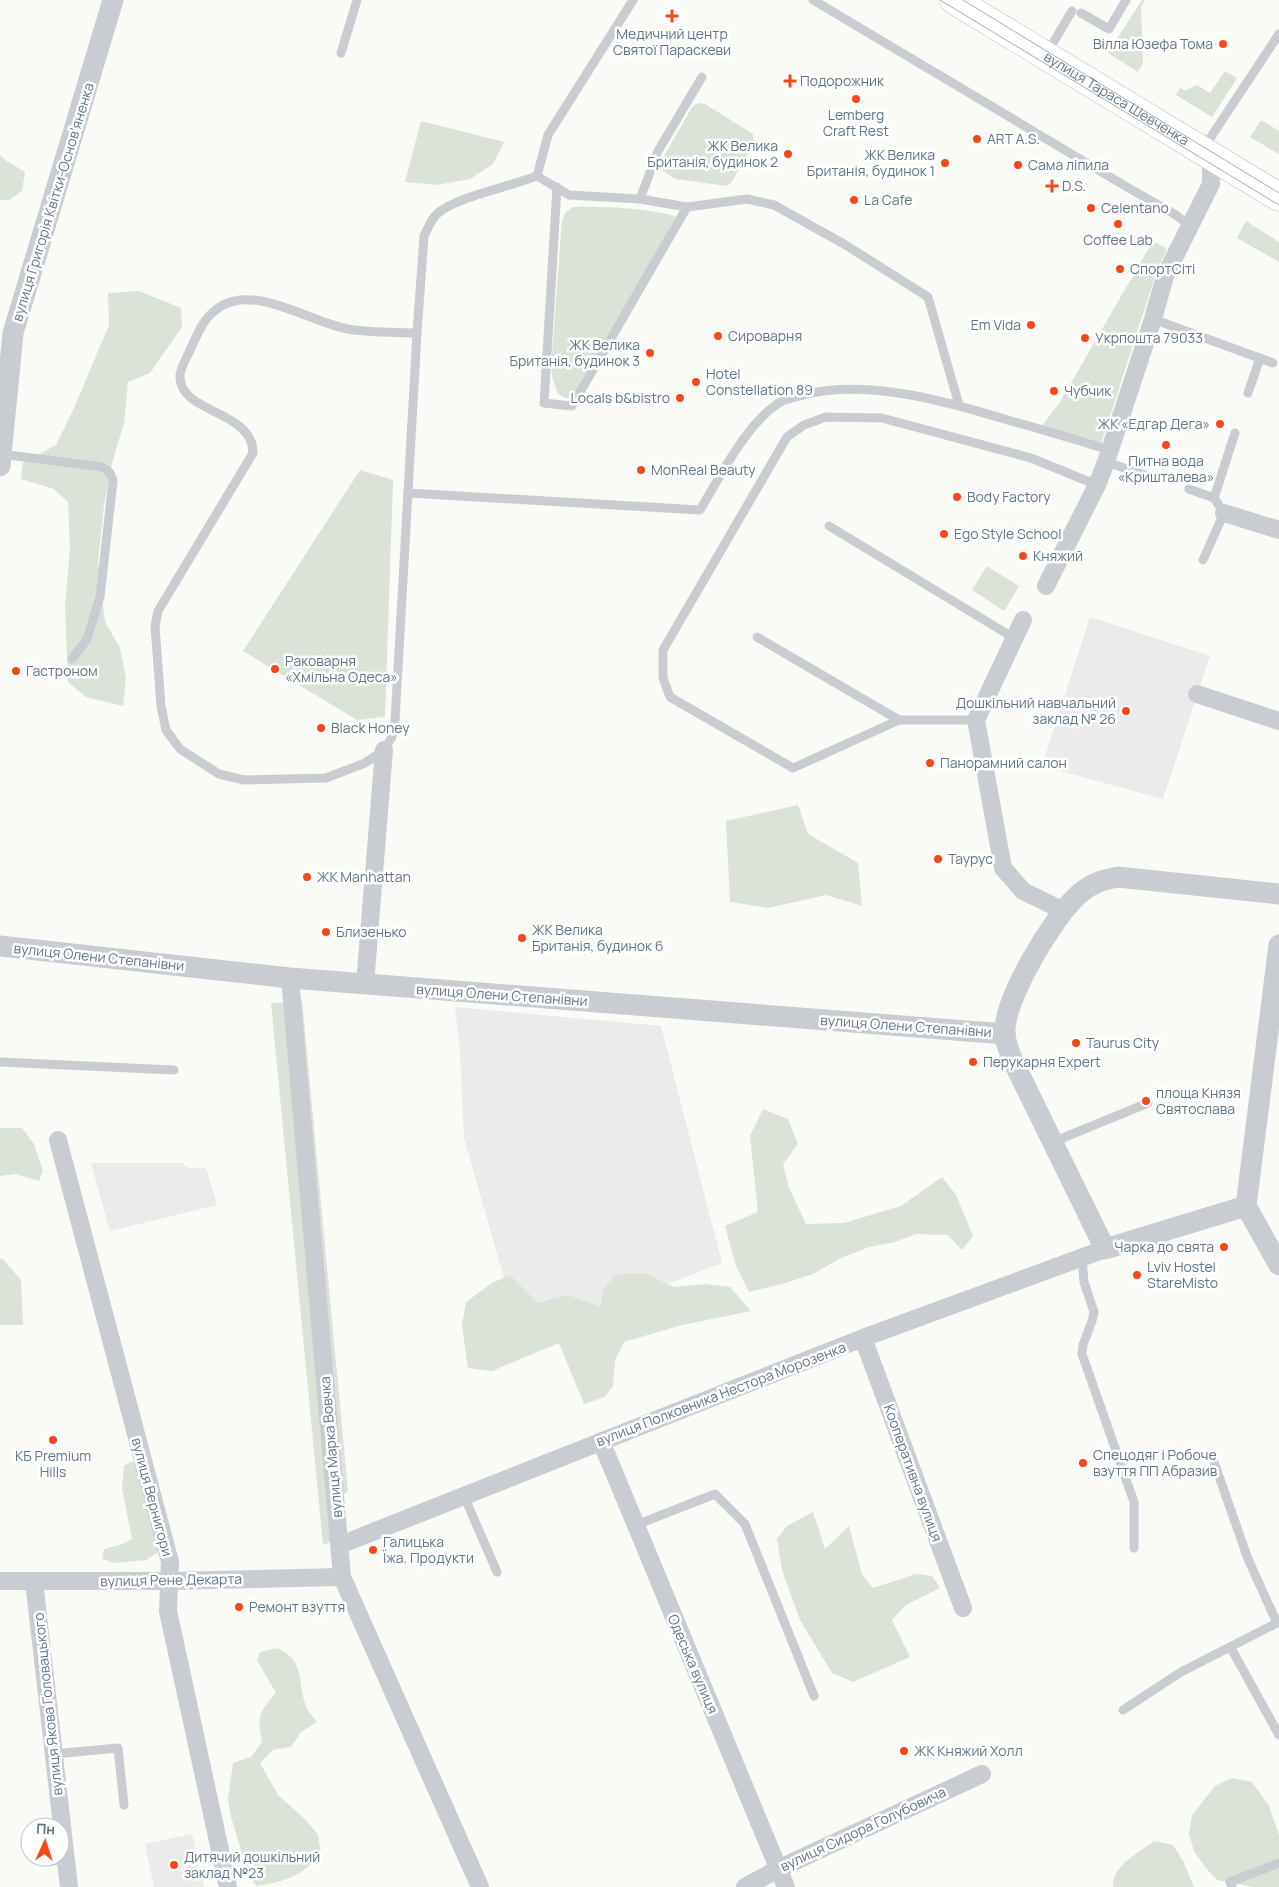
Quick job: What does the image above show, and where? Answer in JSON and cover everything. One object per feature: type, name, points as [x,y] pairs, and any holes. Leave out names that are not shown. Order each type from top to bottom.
[{"type":"main road","name":"вулиця Тараса Шевченка","points":[[954,0],[1279,197]]},
{"type":"street","name":"вулиця Григорія Квітки-Основʼяненка","points":[[0,458],[5,349],[13,333],[113,0]]},
{"type":"street","points":[[1207,153],[1211,184]]},
{"type":"street","points":[[1046,586],[1097,485],[1153,319],[1165,276],[1211,184],[1220,178],[1232,176],[1238,172]]},
{"type":"street","points":[[1224,513],[1279,530]]},
{"type":"street","points":[[1023,620],[976,720],[1003,868],[1023,891],[1064,911]]},
{"type":"street","points":[[1197,694],[1279,721]]},
{"type":"street","points":[[365,984],[384,750]]},
{"type":"street","points":[[1246,1206],[1105,1249],[1012,1059],[1004,1034],[1008,1012],[1018,986],[1064,911],[1078,895],[1098,880],[1118,877],[1279,894]]},
{"type":"street","points":[[1279,945],[1246,1206],[1279,1265]]},
{"type":"street","name":"вулиця Олени Степанівни","points":[[0,946],[290,978],[1004,1034]]},
{"type":"street","name":"вулиця Марка Вовчка","points":[[290,978],[342,1577],[480,1887]]},
{"type":"street","name":"вулиця Вернигори","points":[[58,1140],[170,1562],[168,1611],[228,1887]]},
{"type":"street","name":"вулиця Полковника Нестора Морозенка","points":[[340,1545],[864,1338],[1105,1249]]},
{"type":"street","name":"Кооперативна вулиця","points":[[864,1338],[963,1608]]},
{"type":"street","name":"Одеська вулиця","points":[[601,1441],[786,1887]]},
{"type":"street","name":"вулиця Рене Декарта","points":[[0,1581],[169,1582],[342,1577]]},
{"type":"street","name":"вулиця Якова Головацького","points":[[34,1581],[54,1754],[58,1860],[69,1887]]},
{"type":"street","name":"вулиця Сидора Голубовича","points":[[745,1887],[778,1869],[982,1774]]},
{"type":"lane","points":[[341,53],[357,0]]},
{"type":"lane","points":[[537,176],[548,135],[633,0]]},
{"type":"lane","points":[[813,0],[1176,215],[1190,226]]},
{"type":"lane","points":[[1046,55],[1076,12],[1109,29],[1126,0]]},
{"type":"lane","points":[[1207,153],[1279,34]]},
{"type":"lane","points":[[640,199],[658,151],[702,77]]},
{"type":"lane","points":[[417,333],[347,329],[272,304],[254,300],[239,300],[223,305],[206,318],[186,358],[180,375],[183,390],[195,401],[239,424],[253,442],[253,453],[168,591],[158,611],[155,626],[161,706],[166,730],[180,749],[219,774],[244,780],[326,778],[365,763],[384,750],[392,736],[395,721],[424,236],[430,223],[438,213],[458,202],[537,176],[569,194],[640,199],[687,207],[747,200],[774,204],[844,244],[928,297],[958,405]]},
{"type":"lane","points":[[557,187],[544,403],[572,406],[687,207]]},
{"type":"lane","points":[[1153,319],[1273,363]]},
{"type":"lane","points":[[1248,393],[1260,358]]},
{"type":"lane","points":[[408,493],[700,510],[743,440],[760,419],[784,400],[818,391],[853,389],[905,395],[958,405],[1108,456],[1145,475]]},
{"type":"lane","points":[[976,720],[900,720],[793,768],[670,697],[663,678],[663,650],[786,437],[804,424],[826,417],[882,418],[1031,458],[1097,485]]},
{"type":"lane","points":[[1214,498],[1234,433]]},
{"type":"lane","points":[[0,458],[101,467],[107,469],[112,474],[113,481],[100,597],[87,638],[72,659]]},
{"type":"lane","points":[[1189,489],[1214,498],[1224,513],[1202,560]]},
{"type":"lane","points":[[829,526],[1014,638]]},
{"type":"lane","points":[[757,637],[900,720]]},
{"type":"lane","points":[[0,1062],[174,1070]]},
{"type":"lane","points":[[1053,1142],[1148,1103]]},
{"type":"lane","points":[[1082,1258],[1084,1282],[1094,1312],[1083,1345],[1082,1354],[1134,1502],[1134,1548]]},
{"type":"lane","points":[[1123,1710],[1181,1672],[1231,1648],[1278,1622],[1248,1559],[1214,1462]]},
{"type":"lane","points":[[636,1525],[715,1494],[745,1524],[814,1696]]},
{"type":"lane","points":[[464,1496],[497,1572]]},
{"type":"lane","points":[[1231,1648],[1279,1735]]},
{"type":"lane","points":[[54,1754],[118,1748],[124,1805]]},
{"type":"lane","points":[[1232,1887],[1230,1882],[1279,1863]]},
{"type":"shaded area","points":[[1142,0],[1145,0],[1141,7],[1143,63],[1138,72],[1108,53]]},
{"type":"shaded area","points":[[1225,71],[1237,78],[1212,117],[1176,95],[1180,88],[1186,90],[1197,85],[1210,93]]},
{"type":"shaded area","points":[[705,104],[753,134],[754,144],[731,183],[727,186],[675,179],[663,171],[664,156],[691,109],[694,105]]},
{"type":"shaded area","points":[[1261,120],[1279,131],[1279,154],[1250,137]]},
{"type":"shaded area","points":[[421,121],[504,142],[493,164],[470,179],[437,185],[405,182]]},
{"type":"shaded area","points":[[0,155],[25,172],[22,191],[9,200],[0,200]]},
{"type":"shaded area","points":[[573,207],[611,207],[654,212],[676,217],[576,399],[565,398],[558,394],[552,377],[551,367],[562,220],[566,212]]},
{"type":"shaded area","points":[[1246,221],[1279,242],[1279,262],[1237,238]]},
{"type":"shaded area","points":[[1153,241],[1167,249],[1157,270],[1100,447],[1042,426],[1060,402]]},
{"type":"shaded area","points":[[139,291],[181,308],[182,327],[150,373],[128,382],[124,423],[112,463],[104,505],[98,562],[105,622],[120,648],[126,678],[123,706],[86,697],[68,682],[65,607],[70,548],[68,502],[54,489],[21,479],[23,463],[56,445],[74,408],[109,325],[108,293]]},
{"type":"shaded area","points":[[360,470],[393,480],[385,717],[357,720],[243,651]]},
{"type":"shaded area","points":[[987,566],[1019,586],[1004,611],[972,590]]},
{"type":"shaded area","name":"Дошкільний навчальний заклад № 26","points":[[1090,617],[1210,656],[1163,799],[1042,766]]},
{"type":"shaded area","points":[[798,805],[808,834],[858,863],[862,906],[826,895],[768,908],[730,902],[726,821]]},
{"type":"shaded area","points":[[302,1000],[348,1491],[338,1499],[295,1001]]},
{"type":"shaded area","points":[[287,1002],[335,1540],[323,1545],[271,1003]]},
{"type":"shaded area","points":[[455,1007],[661,1026],[722,1263],[522,1341],[464,1138],[460,1051]]},
{"type":"shaded area","points":[[763,1109],[788,1119],[798,1144],[783,1164],[789,1188],[806,1224],[844,1223],[901,1206],[942,1177],[956,1195],[973,1236],[962,1250],[948,1235],[916,1234],[895,1242],[869,1247],[841,1258],[813,1274],[749,1292],[736,1266],[725,1226],[758,1212],[750,1136]]},
{"type":"shaded area","points":[[0,1128],[22,1128],[34,1144],[43,1171],[39,1181],[16,1174],[0,1176]]},
{"type":"shaded area","points":[[91,1163],[182,1163],[188,1168],[206,1168],[217,1205],[110,1231]]},
{"type":"shaded area","points":[[0,1259],[3,1259],[21,1280],[23,1325],[0,1325]]},
{"type":"shaded area","points":[[644,1273],[674,1287],[705,1284],[730,1287],[751,1311],[678,1326],[624,1342],[615,1360],[613,1386],[605,1397],[584,1404],[559,1343],[492,1371],[468,1368],[462,1325],[466,1302],[492,1283],[510,1275],[538,1303],[568,1295],[601,1307],[603,1290],[615,1275]]},
{"type":"shaded area","points":[[132,1461],[138,1468],[162,1550],[146,1560],[115,1563],[102,1559],[104,1549],[123,1544],[132,1539],[122,1488],[124,1466]]},
{"type":"shaded area","points":[[813,1512],[825,1549],[849,1526],[862,1574],[873,1588],[916,1574],[932,1576],[940,1588],[906,1605],[892,1620],[910,1657],[853,1682],[832,1673],[800,1620],[782,1570],[777,1539],[787,1526]]},
{"type":"shaded area","points":[[278,1648],[287,1654],[297,1666],[306,1706],[317,1722],[301,1732],[291,1747],[273,1750],[260,1763],[278,1795],[306,1820],[318,1835],[321,1854],[307,1868],[292,1877],[256,1886],[247,1870],[231,1817],[228,1799],[233,1763],[251,1757],[262,1742],[261,1715],[266,1705],[276,1693],[257,1660],[260,1652]]},
{"type":"shaded area","points":[[1232,1778],[1252,1782],[1269,1806],[1279,1835],[1279,1887],[1254,1887],[1217,1880],[1194,1851],[1189,1834],[1192,1815],[1215,1786]]},
{"type":"shaded area","name":"Дитячий дошкільний заклад №23","points":[[192,1834],[204,1887],[154,1887],[145,1844]]},
{"type":"shaded area","points":[[1154,1841],[1173,1845],[1183,1861],[1194,1887],[1113,1887],[1117,1872],[1122,1866]]},
{"type":"tram line","points":[[940,0],[1279,205]]},
{"type":"tram line","points":[[963,0],[1279,193]]},
{"type":"place","name":"Медичний центр Святої Параскеви","points":[[672,16]]},
{"type":"place","name":"Вілла Юзефа Тома","points":[[1223,44]]},
{"type":"place","name":"Подорожник","points":[[790,81]]},
{"type":"place","name":"Lemberg Craft Rest","points":[[856,99]]},
{"type":"place","name":"ART A.S.","points":[[977,139]]},
{"type":"place","name":"ЖК Велика Британія, будинок 2","points":[[788,154]]},
{"type":"place","name":"ЖК Велика Британія, будинок 1","points":[[945,163]]},
{"type":"place","name":"Сама ліпила","points":[[1018,165]]},
{"type":"place","name":"D.S.","points":[[1052,186]]},
{"type":"place","name":"La Cafe","points":[[854,200]]},
{"type":"place","name":"Celentano","points":[[1091,208]]},
{"type":"place","name":"Coffee Lab","points":[[1118,224]]},
{"type":"place","name":"СпортСіті","points":[[1120,269]]},
{"type":"place","name":"Em Vida","points":[[1031,325]]},
{"type":"place","name":"Сироварня","points":[[718,336]]},
{"type":"place","name":"Укрпошта 79033","points":[[1085,338]]},
{"type":"place","name":"ЖК Велика Британія, будинок 3","points":[[650,353]]},
{"type":"place","name":"Hotel Constellation 89","points":[[696,382]]},
{"type":"place","name":"Чубчик","points":[[1054,391]]},
{"type":"place","name":"Locals b&bistro","points":[[680,398]]},
{"type":"place","name":"ЖК «Едгар Дега»","points":[[1220,424]]},
{"type":"place","name":"Питна вода «Кришталева»","points":[[1166,445]]},
{"type":"place","name":"MonReal Beauty","points":[[641,470]]},
{"type":"place","name":"Body Factory","points":[[957,497]]},
{"type":"place","name":"Ego Style School","points":[[944,534]]},
{"type":"place","name":"Княжий","points":[[1023,556]]},
{"type":"place","name":"Раковарня «Хмільна Одеса»","points":[[275,669]]},
{"type":"place","name":"Гастроном","points":[[16,671]]},
{"type":"place","name":"Дошкільний навчальний заклад № 26","points":[[1126,711]]},
{"type":"place","name":"Black Honey","points":[[321,728]]},
{"type":"place","name":"Панорамний салон","points":[[930,763]]},
{"type":"place","name":"Таурус","points":[[938,859]]},
{"type":"place","name":"ЖК Manhattan","points":[[307,877]]},
{"type":"place","name":"Близенько","points":[[326,932]]},
{"type":"place","name":"ЖК Велика Британія, будинок 6","points":[[522,938]]},
{"type":"place","name":"Taurus City","points":[[1076,1043]]},
{"type":"place","name":"Перукарня Expert","points":[[973,1062]]},
{"type":"place","name":"площа Князя Святослава","points":[[1146,1101]]},
{"type":"place","name":"Чарка до свята","points":[[1224,1247]]},
{"type":"place","name":"Lviv Hostel StareMisto","points":[[1137,1275]]},
{"type":"place","name":"КБ Premium Hills","points":[[53,1440]]},
{"type":"place","name":"Спецодяг і Робоче взуття ПП Абразив","points":[[1083,1463]]},
{"type":"place","name":"Галицька Їжа. Продукти","points":[[373,1550]]},
{"type":"place","name":"Ремонт взуття","points":[[239,1607]]},
{"type":"place","name":"ЖК Княжий Холл","points":[[904,1751]]},
{"type":"place","name":"Дитячий дошкільний заклад №23","points":[[174,1865]]}]
